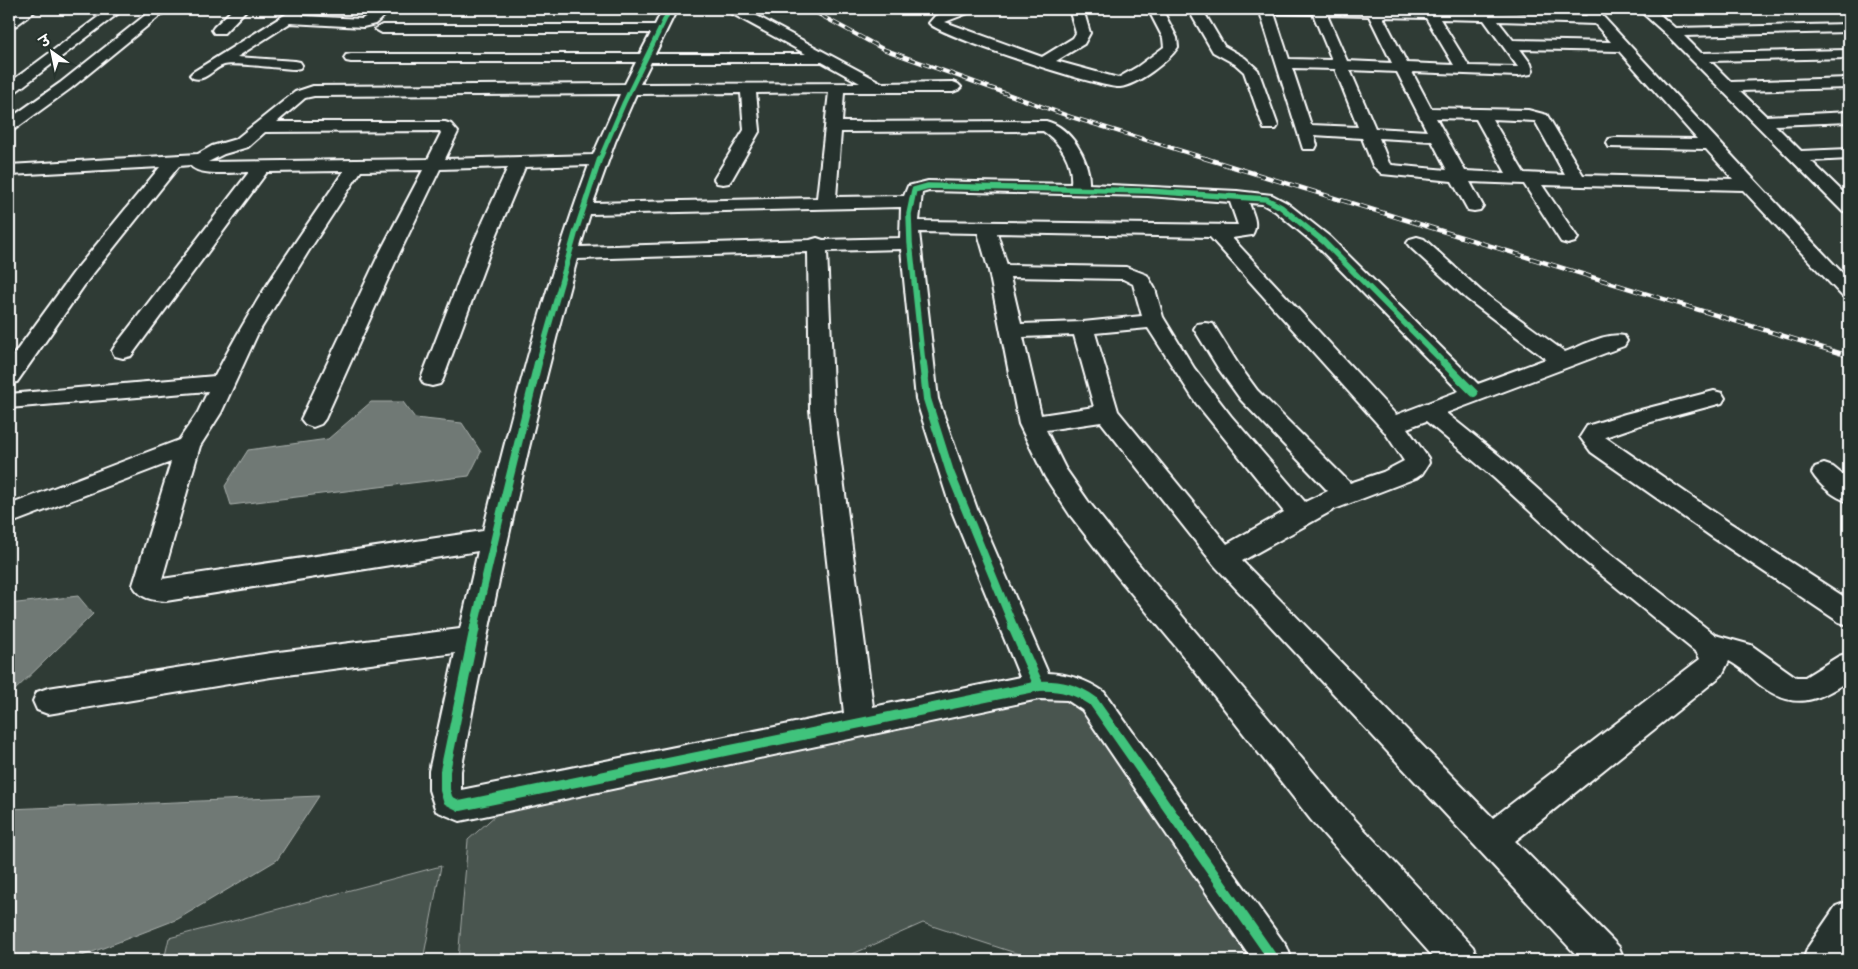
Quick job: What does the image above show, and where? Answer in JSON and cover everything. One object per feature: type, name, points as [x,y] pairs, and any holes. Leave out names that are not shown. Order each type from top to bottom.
[{"type":"street","points":[[9,24],[31,9]]},
{"type":"street","points":[[9,90],[117,9]]},
{"type":"street","points":[[9,126],[66,86],[161,9]]},
{"type":"street","points":[[219,30],[240,9]]},
{"type":"street","points":[[198,75],[303,9]]},
{"type":"street","points":[[734,9],[879,87]]},
{"type":"street","points":[[966,9],[940,19],[936,24],[1044,62],[1111,83],[1122,82],[1167,53],[1171,47],[1170,38],[1155,9]]},
{"type":"street","points":[[1044,62],[1079,41],[1082,34],[1076,9]]},
{"type":"street","points":[[1195,9],[1218,49],[1240,61],[1251,70],[1270,126]]},
{"type":"street","points":[[1266,9],[1307,137],[1369,133],[1438,136]]},
{"type":"street","points":[[1270,9],[1594,15],[1713,144],[1748,185],[1849,292]]},
{"type":"street","points":[[1646,9],[1679,9]]},
{"type":"street","points":[[1646,9],[1672,32],[1847,203]]},
{"type":"street","points":[[286,19],[362,23],[370,21],[384,10]]},
{"type":"street","points":[[1319,10],[1382,166],[1388,170],[1524,179],[1748,185]]},
{"type":"street","points":[[1373,11],[1474,206]]},
{"type":"street","points":[[1429,12],[1465,71]]},
{"type":"street","points":[[1284,63],[1524,72],[1526,69],[1485,13]]},
{"type":"street","points":[[433,90],[492,16]]},
{"type":"street","points":[[382,29],[482,29],[665,19],[631,89],[600,160],[582,209],[569,253],[530,395],[471,639],[445,771],[445,790],[448,800],[460,806],[1039,686],[1069,687],[1093,701],[1274,960]]},
{"type":"street","points":[[1672,32],[1849,28]]},
{"type":"street","points":[[269,29],[339,33]]},
{"type":"street","points":[[1508,44],[1622,47]]},
{"type":"street","points":[[1696,57],[1849,54]]},
{"type":"street","points":[[351,58],[824,58]]},
{"type":"street","points":[[222,60],[295,65]]},
{"type":"street","points":[[1727,87],[1849,83]]},
{"type":"street","points":[[826,203],[837,88]]},
{"type":"street","points":[[9,170],[197,159],[242,143],[300,95],[308,92],[953,88]]},
{"type":"street","points":[[723,179],[752,130],[748,90]]},
{"type":"street","points":[[1427,114],[1528,115],[1540,118],[1576,180]]},
{"type":"street","points":[[1482,115],[1524,179],[1568,238]]},
{"type":"street","points":[[1762,121],[1849,117]]},
{"type":"street","points":[[834,127],[1046,126],[1055,130],[1077,161],[1081,171],[1080,190]]},
{"type":"street","points":[[260,127],[445,127],[450,132],[436,164],[389,254],[314,419]]},
{"type":"street","points":[[1615,143],[1713,144]]},
{"type":"street","points":[[1798,156],[1849,154]]},
{"type":"street","points":[[197,159],[198,165],[203,167],[260,168],[600,160]]},
{"type":"street","points":[[9,377],[81,276],[174,161]]},
{"type":"street","points":[[432,379],[482,246],[519,161]]},
{"type":"street","points":[[356,166],[298,252],[251,327],[209,413],[188,446],[147,585],[152,589],[166,590],[495,539]]},
{"type":"street","points":[[124,350],[260,168]]},
{"type":"street","points":[[1039,686],[976,536],[927,399],[910,234],[914,190],[928,186],[1260,197],[1273,202],[1322,241],[1474,392]]},
{"type":"street","points":[[569,253],[817,244],[986,228],[1240,232],[1247,229],[1237,196]]},
{"type":"street","points":[[582,209],[912,201]]},
{"type":"street","points":[[986,228],[999,271],[1031,424],[1054,471],[1079,508],[1126,568],[1186,638],[1322,809],[1460,960]]},
{"type":"street","points":[[1217,233],[1392,425],[1416,458],[1417,463],[1413,468],[1404,473],[1346,494],[1300,514],[1224,559]]},
{"type":"street","points":[[1417,243],[1474,295],[1563,361]]},
{"type":"street","points":[[817,244],[822,410],[860,722]]},
{"type":"street","points":[[999,271],[1126,273],[1135,275],[1142,283],[1154,320],[1197,388],[1300,514]]},
{"type":"street","points":[[1011,331],[1083,328],[1154,320]]},
{"type":"street","points":[[1083,328],[1107,413],[1224,559],[1606,960]]},
{"type":"street","points":[[1205,329],[1229,368],[1249,395],[1346,494]]},
{"type":"street","points":[[1392,425],[1430,412],[1474,392],[1616,341]]},
{"type":"street","points":[[9,402],[223,383]]},
{"type":"street","points":[[1714,398],[1633,419],[1595,432],[1592,437],[1600,446],[1713,524],[1849,614]]},
{"type":"street","points":[[1430,412],[1509,478],[1592,553],[1707,646],[1715,660],[1712,666],[1492,839]]},
{"type":"street","points":[[1031,424],[1107,413]]},
{"type":"street","points":[[9,515],[188,446]]},
{"type":"street","points":[[1824,473],[1849,493]]},
{"type":"street","points":[[48,700],[271,665],[471,639]]},
{"type":"street","points":[[1707,646],[1726,649],[1745,656],[1781,683],[1790,688],[1801,690],[1812,687],[1849,665]]},
{"type":"street","points":[[1821,960],[1849,918]]},
{"type":"shaded area","points":[[371,402],[403,402],[415,418],[462,423],[481,452],[469,476],[231,505],[225,486],[248,450],[328,439]]},
{"type":"shaded area","points":[[78,596],[93,614],[9,696],[9,604]]},
{"type":"shaded area","points":[[1054,695],[1088,708],[1256,960],[1037,960],[923,923],[839,960],[458,960],[468,840],[498,813]]},
{"type":"shaded area","points":[[319,796],[277,860],[178,919],[72,960],[9,960],[9,809]]},
{"type":"shaded area","points":[[441,866],[423,960],[164,960],[169,938]]},
{"type":"railway","points":[[809,9],[883,49],[1071,117],[1208,159]]},
{"type":"railway","points":[[1204,158],[1849,356]]},
{"type":"cycle path","points":[[670,9],[615,122],[599,161],[582,209],[560,283],[513,460],[477,615],[445,771],[445,790],[448,800],[460,806],[1039,686],[1061,687],[1074,690],[1093,701],[1274,960]]},
{"type":"cycle path","points":[[1039,686],[964,509],[927,399],[910,243],[909,214],[914,190],[928,186],[1148,191],[1266,199],[1281,207],[1323,241],[1474,393]]}]
